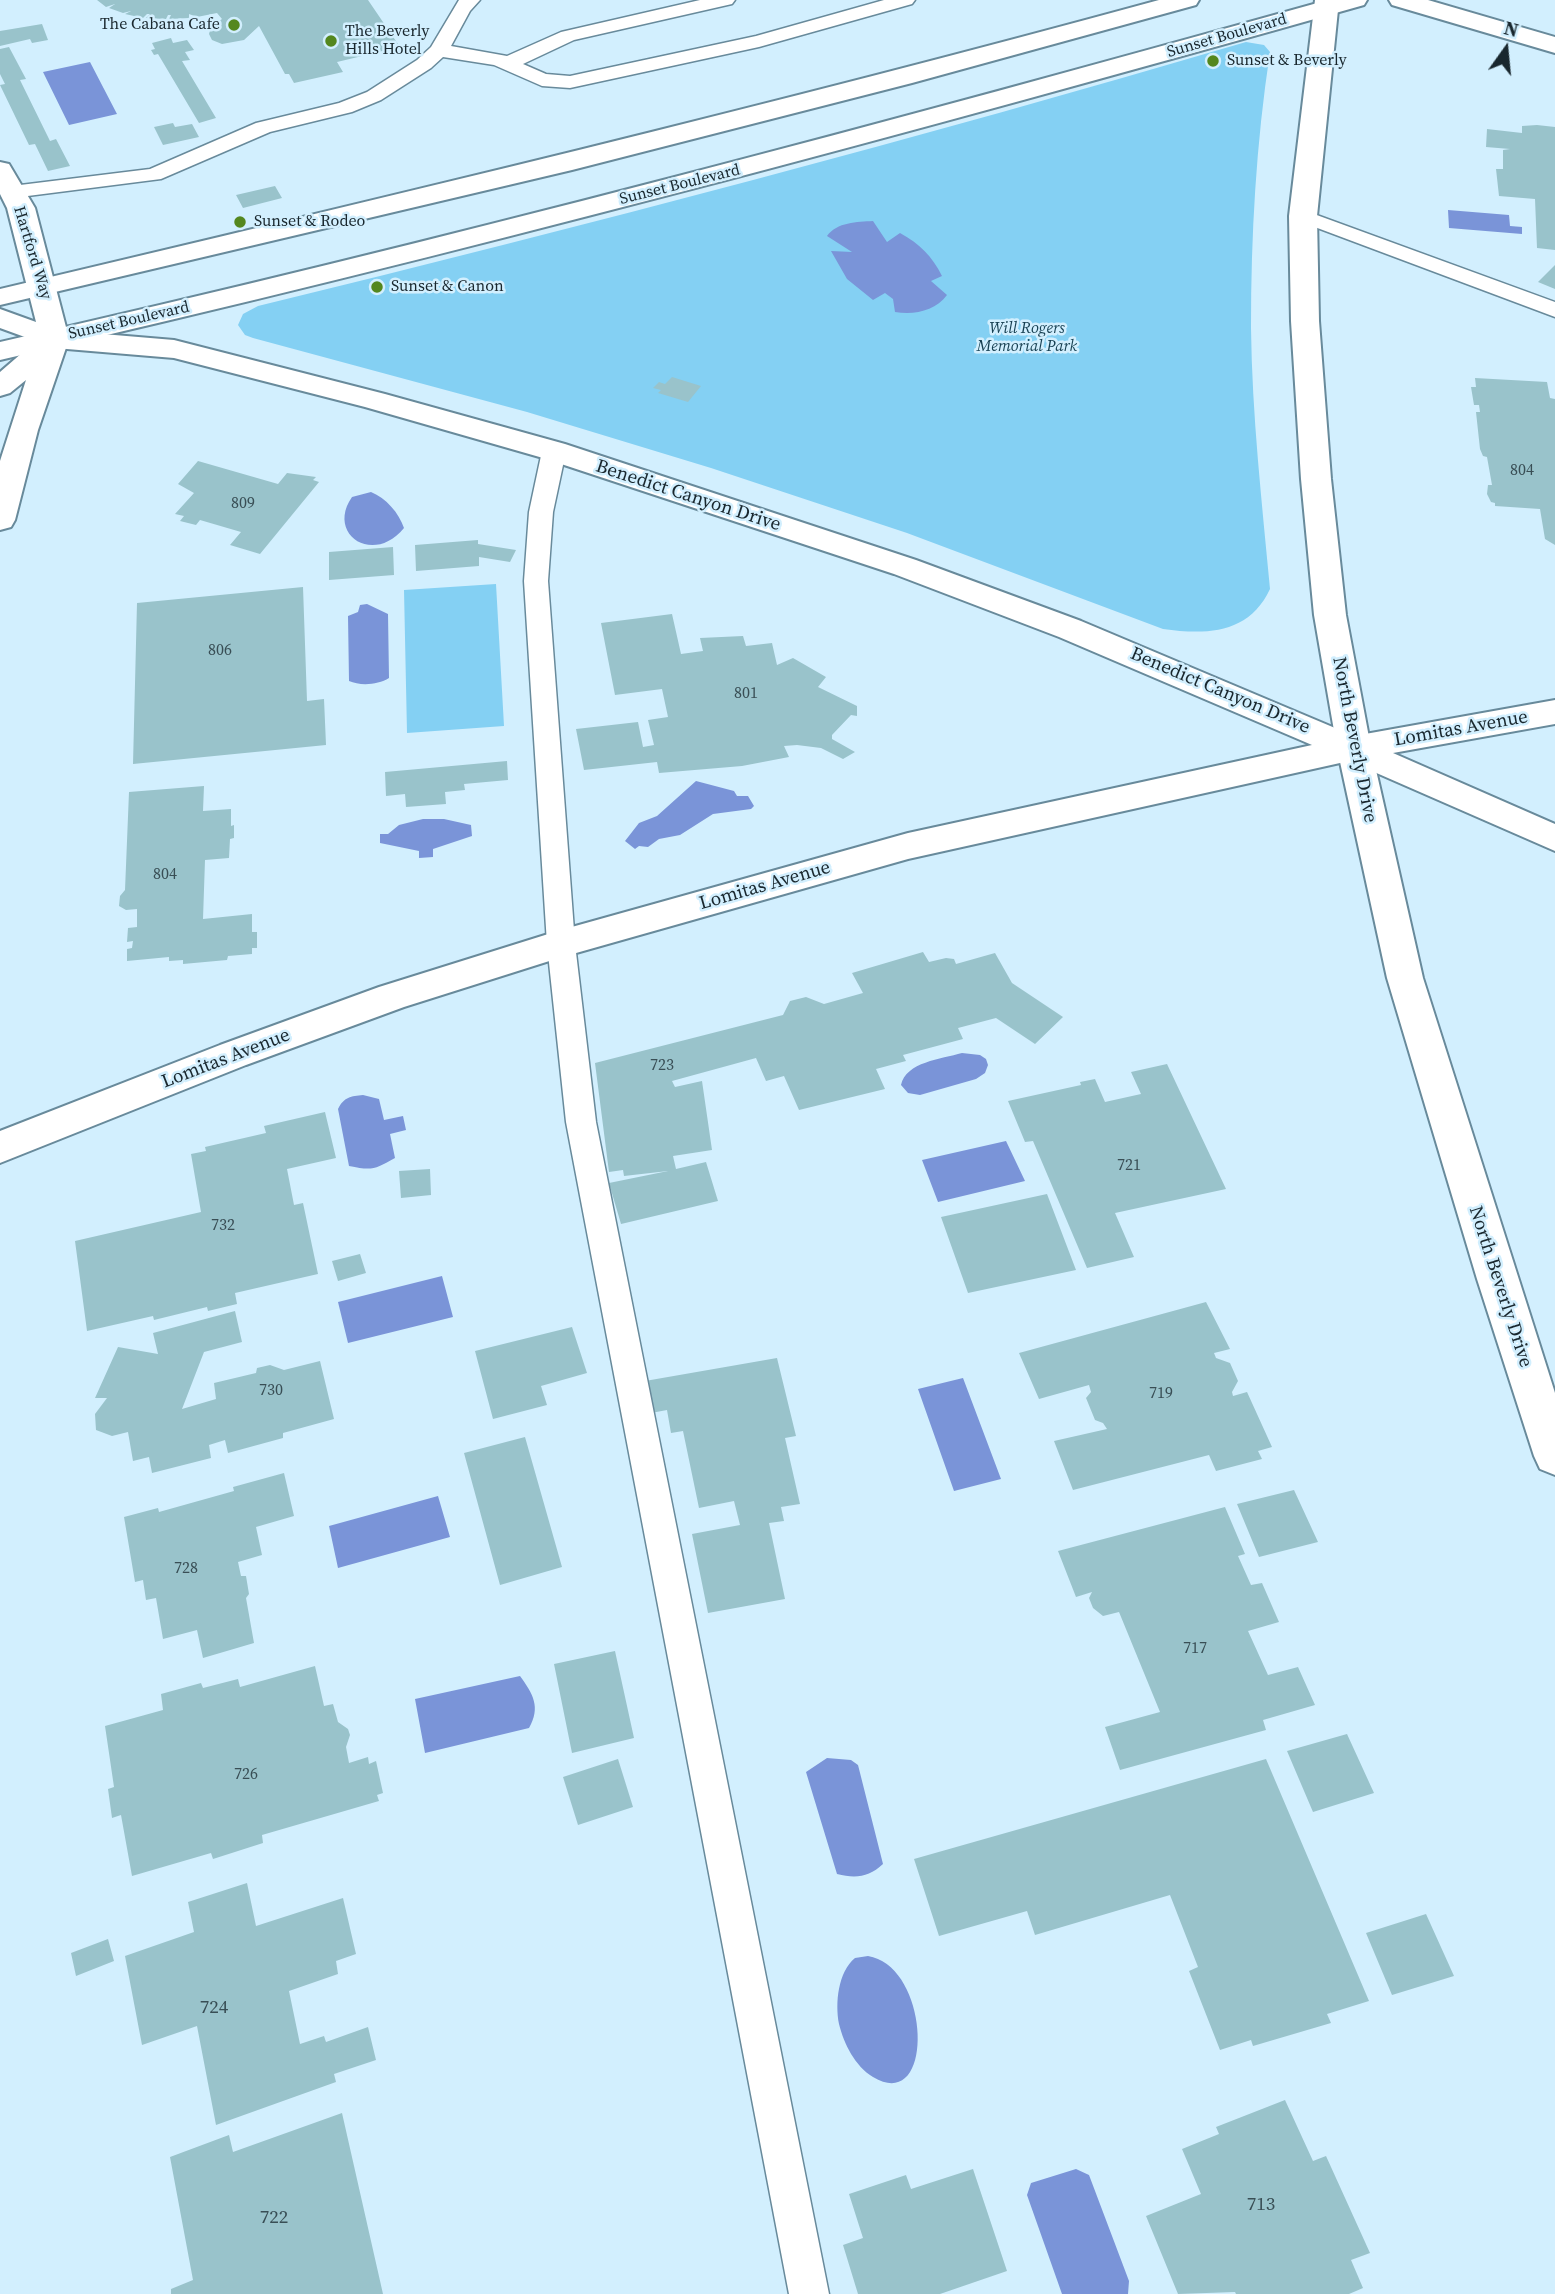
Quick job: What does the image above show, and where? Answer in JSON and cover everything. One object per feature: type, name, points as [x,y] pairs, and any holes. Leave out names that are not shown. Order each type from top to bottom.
[{"type":"street","points":[[1401,0],[1555,45]]},
{"type":"street","points":[[0,297],[603,154],[903,78],[1183,1]]},
{"type":"street","name":"North Beverly Drive","points":[[1335,3],[1325,33],[1303,216],[1305,321],[1316,479],[1330,615],[1354,748],[1405,978],[1497,1279],[1555,1456]]},
{"type":"street","name":"Sunset Boulevard","points":[[0,351],[215,302],[809,152],[1335,3]]},
{"type":"street","name":"Hartford Way","points":[[6,181],[20,208],[55,339]]},
{"type":"street","name":"Benedict Canyon Drive","points":[[0,318],[55,339],[174,349],[375,400],[554,451],[905,567],[1090,637],[1354,748],[1555,838]]},
{"type":"street","points":[[0,387],[55,339]]},
{"type":"street","points":[[0,520],[23,430],[55,339]]},
{"type":"street","name":"Lomitas Avenue","points":[[0,1147],[233,1055],[380,1002],[561,944],[908,846],[1354,748],[1555,712]]},
{"type":"lane","points":[[6,181],[153,175],[263,127],[345,108],[374,96],[424,64],[439,50],[462,8],[470,0]]},
{"type":"lane","points":[[507,64],[568,36],[725,0]]},
{"type":"lane","points":[[439,50],[481,56],[542,80],[570,82],[759,41],[905,0]]},
{"type":"lane","points":[[1303,216],[1555,310]]},
{"type":"lane","points":[[554,451],[541,512],[536,581],[561,944],[581,1122],[809,2294]]},
{"type":"green space","name":"Will Rogers Memorial Park","points":[[1246,42],[1264,45],[1270,52],[1255,190],[1251,328],[1255,426],[1270,589],[1251,615],[1225,628],[1195,632],[1163,629],[907,533],[711,468],[527,412],[253,338],[245,335],[238,325],[243,314],[258,306],[753,180]]},
{"type":"green space","points":[[496,584],[504,726],[407,733],[404,590]]},
{"type":"shaded area","points":[[90,62],[117,114],[69,125],[43,72]]},
{"type":"shaded area","points":[[1448,210],[1509,215],[1510,226],[1522,227],[1522,234],[1449,228]]},
{"type":"shaded area","points":[[873,221],[887,242],[900,233],[919,246],[934,262],[942,276],[931,281],[947,295],[937,305],[924,311],[895,312],[893,299],[885,293],[873,300],[847,279],[831,251],[852,252],[827,236],[842,225]]},
{"type":"shaded area","points":[[371,492],[391,507],[404,528],[392,539],[367,545],[357,541],[349,533],[345,523],[345,511],[352,497]]},
{"type":"shaded area","points":[[367,604],[388,614],[389,678],[374,683],[353,683],[349,681],[348,616],[358,612],[360,605]]},
{"type":"shaded area","points":[[696,781],[734,791],[737,796],[748,796],[754,806],[751,809],[713,814],[680,835],[659,839],[648,847],[639,846],[635,849],[625,841],[639,823],[657,816]]},
{"type":"shaded area","points":[[423,819],[444,819],[471,825],[472,836],[433,849],[433,857],[419,858],[419,851],[380,843],[380,834],[388,834],[399,825]]},
{"type":"shaded area","points":[[962,1053],[980,1055],[986,1059],[988,1065],[985,1073],[976,1079],[920,1095],[908,1093],[901,1085],[904,1077],[917,1066]]},
{"type":"shaded area","points":[[363,1095],[379,1099],[384,1120],[403,1116],[406,1130],[390,1134],[395,1158],[369,1169],[349,1166],[338,1109],[348,1098]]},
{"type":"shaded area","points":[[1006,1141],[1025,1181],[938,1202],[922,1160]]},
{"type":"shaded area","points":[[442,1276],[453,1317],[348,1343],[338,1302]]},
{"type":"shaded area","points":[[963,1378],[1001,1479],[954,1491],[918,1389]]},
{"type":"shaded area","points":[[438,1496],[450,1537],[338,1568],[329,1526]]},
{"type":"shaded area","points":[[520,1676],[534,1701],[533,1720],[529,1728],[425,1753],[415,1699]]},
{"type":"shaded area","points":[[827,1758],[851,1760],[858,1765],[883,1864],[873,1872],[856,1876],[837,1874],[806,1772]]},
{"type":"shaded area","points":[[868,1956],[889,1966],[904,1984],[914,2009],[918,2035],[916,2058],[908,2076],[893,2083],[873,2077],[861,2067],[847,2047],[839,2024],[837,2007],[841,1979],[855,1958]]},
{"type":"shaded area","points":[[1076,2169],[1089,2175],[1129,2281],[1128,2294],[1062,2294],[1027,2195],[1031,2183]]},
{"type":"building","name":"The Beverly Hills Hotel","points":[[97,0],[368,0],[400,47],[337,62],[343,72],[294,83],[289,74],[285,74],[259,26],[244,40],[222,44],[212,40],[209,34],[211,27],[222,19],[217,13],[197,17],[189,14],[189,18],[169,19],[171,15],[166,19],[146,18],[150,14],[147,14],[143,18],[125,14],[131,11],[123,13],[109,8],[115,4],[106,7]]},
{"type":"building","points":[[42,24],[48,40],[32,43],[30,39],[0,46],[0,31]]},
{"type":"building","points":[[171,38],[173,43],[187,40],[194,50],[185,52],[190,60],[182,61],[216,118],[199,123],[158,54],[154,55],[151,50],[155,49],[152,43]]},
{"type":"building","points":[[9,47],[26,79],[20,80],[50,141],[56,139],[70,166],[48,171],[35,144],[29,145],[0,85],[5,84],[0,74],[0,49]]},
{"type":"building","points":[[173,123],[175,127],[192,124],[199,137],[163,145],[154,127]]},
{"type":"building","points":[[1522,126],[1555,127],[1555,250],[1537,248],[1535,199],[1499,196],[1496,169],[1503,169],[1503,150],[1510,149],[1486,147],[1487,129],[1522,133]]},
{"type":"building","points":[[275,186],[282,198],[243,208],[236,195]]},
{"type":"building","points":[[1555,265],[1555,289],[1538,282]]},
{"type":"building","points":[[672,377],[701,386],[688,402],[658,393],[661,390],[653,388],[659,382],[665,384]]},
{"type":"building","points":[[1475,378],[1547,382],[1550,398],[1555,399],[1555,545],[1545,539],[1540,509],[1495,506],[1487,494],[1488,485],[1492,485],[1487,457],[1483,456],[1480,449],[1476,412],[1480,412],[1479,405],[1474,405],[1471,387],[1476,387]]},
{"type":"building","points":[[198,461],[278,484],[287,473],[316,477],[313,480],[319,482],[260,554],[230,545],[241,532],[200,520],[196,525],[180,521],[184,516],[175,514],[194,493],[178,484]]},
{"type":"building","points":[[478,540],[478,544],[516,550],[510,562],[479,557],[479,566],[416,571],[415,545]]},
{"type":"building","points":[[393,547],[394,575],[329,580],[329,552]]},
{"type":"building","points":[[303,587],[307,701],[324,699],[326,745],[133,764],[137,603]]},
{"type":"building","points":[[672,614],[681,654],[703,651],[700,638],[743,636],[746,646],[772,643],[777,665],[793,658],[826,677],[818,687],[857,706],[857,716],[851,715],[832,735],[832,739],[855,752],[843,759],[821,748],[797,745],[784,746],[789,757],[742,766],[659,773],[657,762],[584,770],[576,729],[638,722],[643,747],[654,745],[648,720],[668,717],[662,689],[615,695],[601,623]]},
{"type":"building","points":[[507,761],[508,780],[464,784],[465,790],[445,792],[446,804],[406,807],[405,794],[386,796],[385,772]]},
{"type":"building","points":[[204,786],[203,811],[231,809],[234,838],[230,839],[229,858],[205,860],[203,919],[252,914],[252,932],[257,932],[257,948],[252,948],[252,954],[228,956],[227,960],[183,964],[183,960],[169,961],[169,957],[127,961],[127,949],[132,948],[133,941],[127,942],[128,928],[137,927],[137,909],[126,910],[119,906],[120,896],[125,890],[129,792]]},
{"type":"building","points":[[923,952],[929,962],[946,958],[954,959],[956,964],[995,953],[1012,983],[1063,1017],[1035,1044],[996,1018],[958,1028],[963,1039],[903,1055],[906,1061],[876,1069],[885,1089],[799,1110],[784,1076],[766,1081],[756,1058],[672,1081],[675,1087],[702,1081],[712,1150],[673,1156],[676,1169],[706,1162],[718,1201],[621,1224],[609,1183],[668,1171],[624,1176],[623,1170],[609,1172],[595,1063],[783,1015],[790,1001],[806,997],[824,1004],[863,993],[852,973]]},
{"type":"building","points":[[1167,1064],[1226,1189],[1115,1213],[1134,1257],[1087,1268],[1033,1141],[1025,1142],[1008,1101],[1081,1085],[1080,1082],[1095,1079],[1105,1102],[1141,1094],[1131,1072]]},
{"type":"building","points":[[325,1112],[336,1158],[287,1169],[294,1205],[303,1203],[318,1274],[235,1293],[237,1304],[208,1311],[207,1307],[154,1320],[153,1316],[87,1331],[75,1241],[201,1212],[191,1154],[206,1151],[205,1147],[266,1133],[264,1126]]},
{"type":"building","points":[[430,1169],[431,1195],[401,1198],[399,1171]]},
{"type":"building","points":[[1047,1194],[1076,1270],[968,1293],[941,1217]]},
{"type":"building","points":[[360,1254],[366,1273],[338,1281],[332,1261]]},
{"type":"building","points":[[1206,1302],[1230,1349],[1214,1353],[1216,1358],[1230,1363],[1238,1381],[1232,1392],[1233,1396],[1247,1392],[1272,1447],[1258,1451],[1262,1459],[1216,1471],[1209,1455],[1073,1490],[1054,1441],[1107,1429],[1103,1423],[1095,1420],[1086,1398],[1091,1392],[1089,1385],[1039,1399],[1019,1353]]},
{"type":"building","points":[[235,1311],[242,1342],[204,1352],[182,1409],[216,1399],[214,1383],[256,1373],[257,1368],[270,1365],[284,1370],[320,1361],[334,1419],[283,1433],[283,1438],[228,1453],[225,1440],[209,1445],[211,1458],[152,1473],[149,1457],[133,1461],[128,1432],[112,1436],[96,1430],[95,1414],[107,1398],[95,1398],[118,1347],[158,1354],[153,1333]]},
{"type":"building","points":[[572,1327],[587,1373],[541,1386],[547,1405],[493,1419],[475,1351]]},
{"type":"building","points":[[777,1358],[796,1436],[785,1438],[800,1504],[781,1507],[784,1521],[769,1523],[785,1599],[708,1613],[692,1534],[740,1525],[734,1501],[699,1508],[683,1431],[671,1433],[667,1410],[651,1413],[645,1381]]},
{"type":"building","points":[[525,1437],[562,1567],[500,1585],[464,1453]]},
{"type":"building","points":[[284,1473],[294,1516],[256,1527],[262,1555],[238,1562],[241,1576],[246,1576],[249,1594],[246,1598],[254,1643],[203,1658],[197,1630],[163,1639],[156,1598],[146,1600],[143,1580],[135,1582],[124,1517],[158,1508],[159,1512],[234,1491],[233,1487]]},
{"type":"building","points":[[1294,1490],[1318,1542],[1259,1557],[1237,1504]]},
{"type":"building","points":[[1225,1507],[1245,1554],[1238,1556],[1251,1585],[1262,1583],[1279,1622],[1248,1631],[1268,1675],[1298,1667],[1315,1705],[1263,1720],[1266,1730],[1120,1770],[1105,1727],[1160,1712],[1119,1612],[1103,1616],[1093,1608],[1089,1598],[1092,1592],[1076,1597],[1058,1551]]},
{"type":"building","points":[[615,1651],[634,1738],[572,1753],[554,1664]]},
{"type":"building","points":[[315,1666],[324,1706],[333,1704],[338,1722],[348,1729],[350,1735],[346,1747],[349,1763],[368,1757],[369,1764],[376,1761],[383,1793],[377,1795],[379,1801],[262,1835],[263,1843],[213,1859],[211,1853],[132,1876],[121,1815],[112,1818],[108,1789],[114,1787],[105,1726],[163,1710],[161,1694],[201,1683],[203,1688],[238,1679],[240,1687]]},
{"type":"building","points":[[1347,1734],[1374,1793],[1313,1812],[1287,1751]]},
{"type":"building","points":[[618,1759],[633,1807],[578,1825],[563,1777]]},
{"type":"building","points":[[1266,1759],[1369,2001],[1327,2014],[1331,2023],[1253,2046],[1251,2040],[1220,2050],[1189,1971],[1198,1967],[1170,1895],[1035,1935],[1027,1911],[939,1936],[914,1859]]},
{"type":"building","points":[[247,1883],[256,1926],[343,1898],[356,1954],[336,1961],[338,1974],[289,1991],[300,2044],[324,2036],[326,2042],[368,2027],[376,2060],[334,2074],[336,2082],[216,2125],[197,2026],[142,2045],[125,1956],[194,1932],[188,1902]]},
{"type":"building","points":[[1426,1914],[1454,1976],[1392,1995],[1366,1933]]},
{"type":"building","points":[[108,1939],[114,1961],[76,1976],[71,1953]]},
{"type":"building","points":[[1285,2100],[1313,2161],[1326,2156],[1370,2253],[1351,2260],[1363,2288],[1349,2294],[1178,2294],[1146,2216],[1201,2194],[1182,2149],[1219,2134],[1216,2127]]},
{"type":"building","points":[[342,2113],[383,2294],[171,2294],[171,2289],[193,2280],[170,2157],[229,2135],[233,2152]]},
{"type":"building","points":[[973,2169],[1007,2271],[940,2294],[858,2294],[843,2245],[863,2238],[849,2194],[906,2175],[911,2189]]},
{"type":"place","name":"The Cabana Cafe","points":[[234,25]]},
{"type":"place","name":"The Beverly Hills Hotel","points":[[331,41]]},
{"type":"place","name":"Sunset & Beverly","points":[[1213,61]]},
{"type":"place","name":"Sunset & Rodeo","points":[[240,222]]},
{"type":"place","name":"Sunset & Canon","points":[[377,287]]}]
